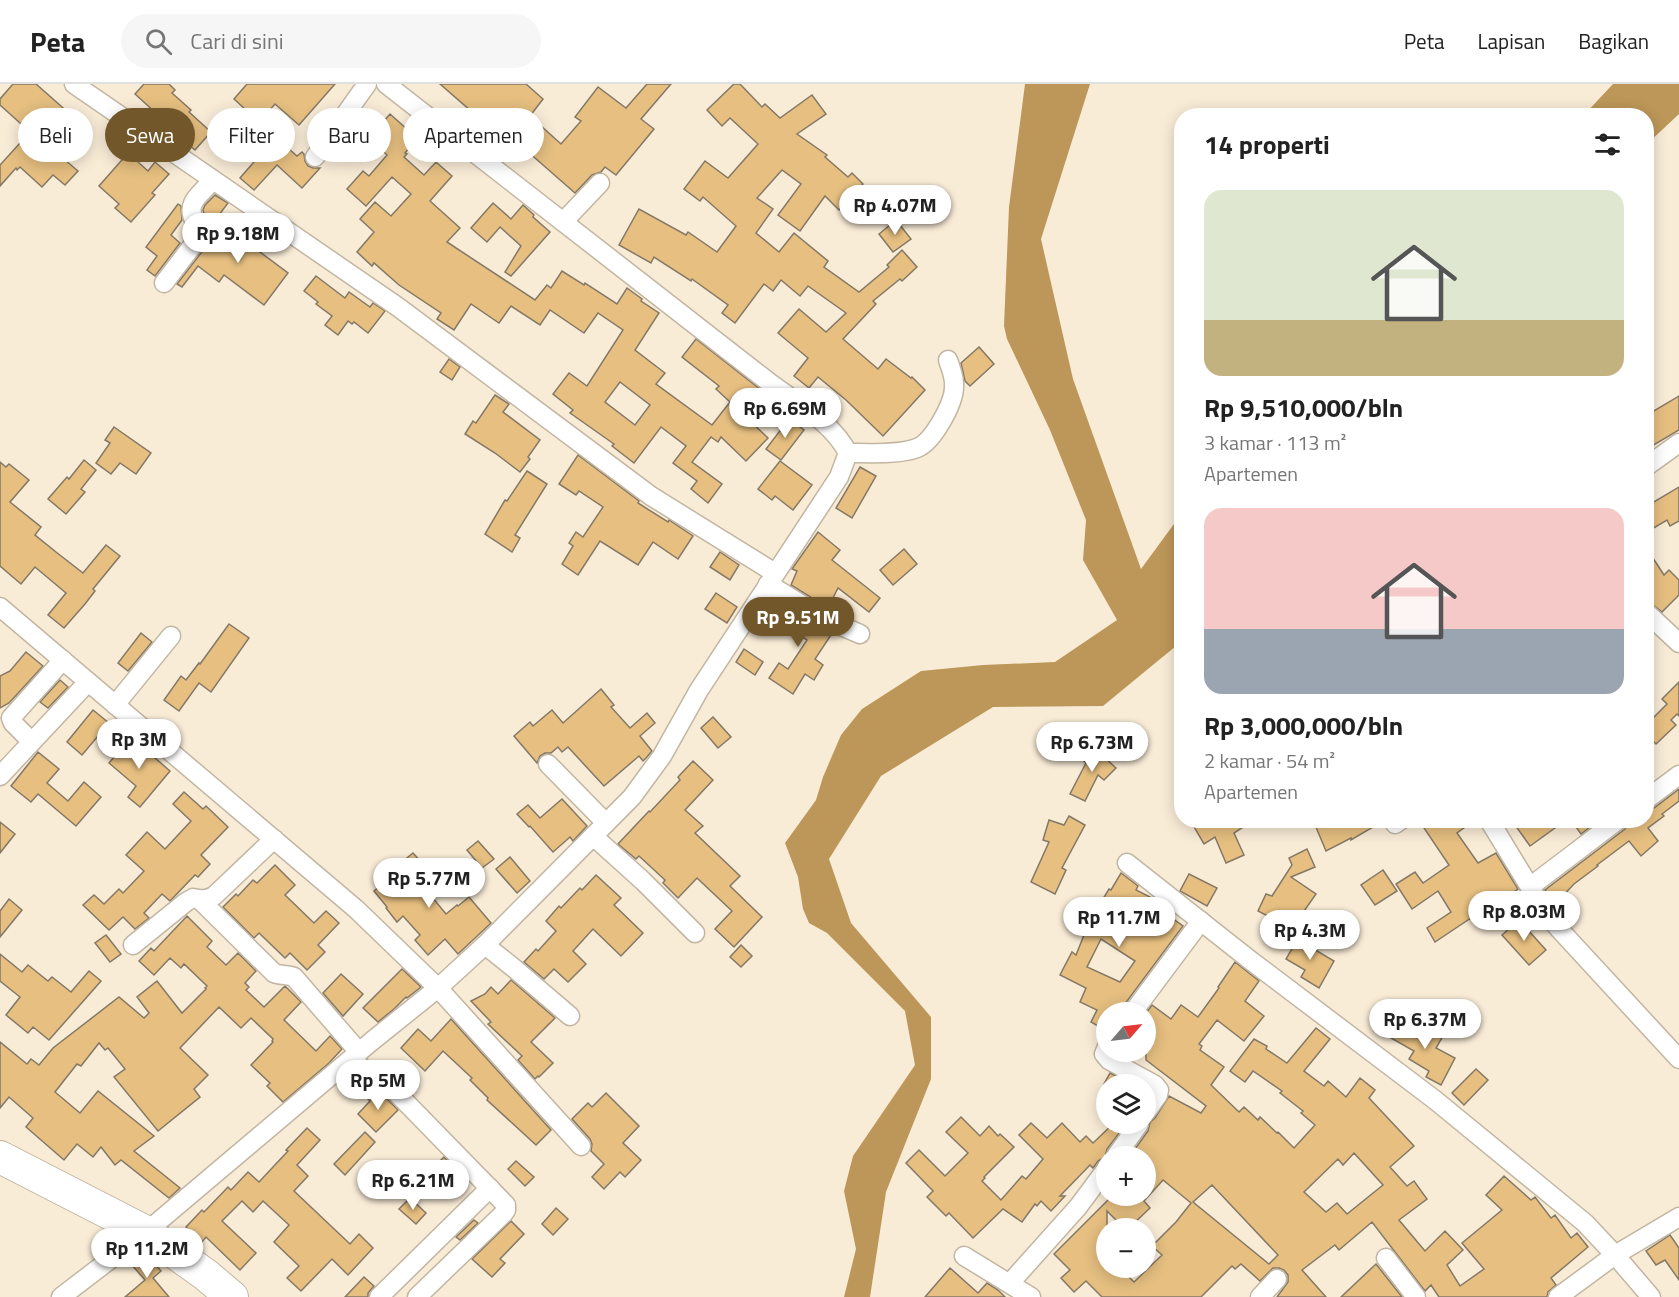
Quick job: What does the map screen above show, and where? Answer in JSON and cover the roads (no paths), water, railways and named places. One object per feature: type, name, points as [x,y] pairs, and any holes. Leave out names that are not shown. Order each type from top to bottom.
[{"type":"highway","points":[[0,1157],[146,1232],[206,1275],[232,1297]]},
{"type":"street","points":[[74,84],[398,307],[651,496],[772,579],[825,619],[860,634]]},
{"type":"street","points":[[350,108],[367,84]]},
{"type":"street","points":[[61,1297],[146,1232],[438,988],[485,945],[632,797],[662,756],[703,684],[839,477],[848,453],[841,440],[819,419],[386,84]]},
{"type":"street","points":[[164,283],[199,237],[199,230],[191,215],[191,204],[213,180]]},
{"type":"street","points":[[563,222],[600,183]]},
{"type":"street","points":[[848,453],[891,453],[917,448],[925,443],[932,436],[953,398],[953,376],[948,360]]},
{"type":"street","points":[[1654,461],[1679,443]]},
{"type":"street","points":[[0,607],[357,909],[438,988],[581,1146]]},
{"type":"street","points":[[1654,620],[1679,643]]},
{"type":"street","points":[[115,705],[171,636]]},
{"type":"street","points":[[32,742],[13,723],[11,717],[63,660]]},
{"type":"street","points":[[0,776],[88,682]]},
{"type":"street","points":[[548,764],[643,881],[695,933]]},
{"type":"street","points":[[1654,794],[1679,775]]},
{"type":"street","points":[[1494,828],[1545,912],[1679,1059]]},
{"type":"street","points":[[1531,886],[1607,828]]},
{"type":"street","points":[[201,900],[214,896],[274,839]]},
{"type":"street","points":[[1127,863],[1435,1100],[1585,1223],[1616,1255],[1651,1297]]},
{"type":"street","points":[[133,945],[186,902],[194,898],[201,900],[274,973],[294,977],[356,1055],[367,1073],[387,1083],[506,1205],[504,1213],[417,1297]]},
{"type":"street","points":[[1141,1002],[1202,921]]},
{"type":"street","points":[[485,945],[570,1016]]},
{"type":"street","points":[[1113,1062],[1135,1074]]},
{"type":"street","points":[[1010,1283],[1078,1207],[1096,1183]]},
{"type":"street","points":[[379,1297],[490,1188]]},
{"type":"street","points":[[1558,1297],[1616,1255],[1677,1222]]},
{"type":"street","points":[[964,1256],[1031,1297]]},
{"type":"street","points":[[1386,1258],[1416,1297]]},
{"type":"street","points":[[1260,1297],[1277,1279]]}]
